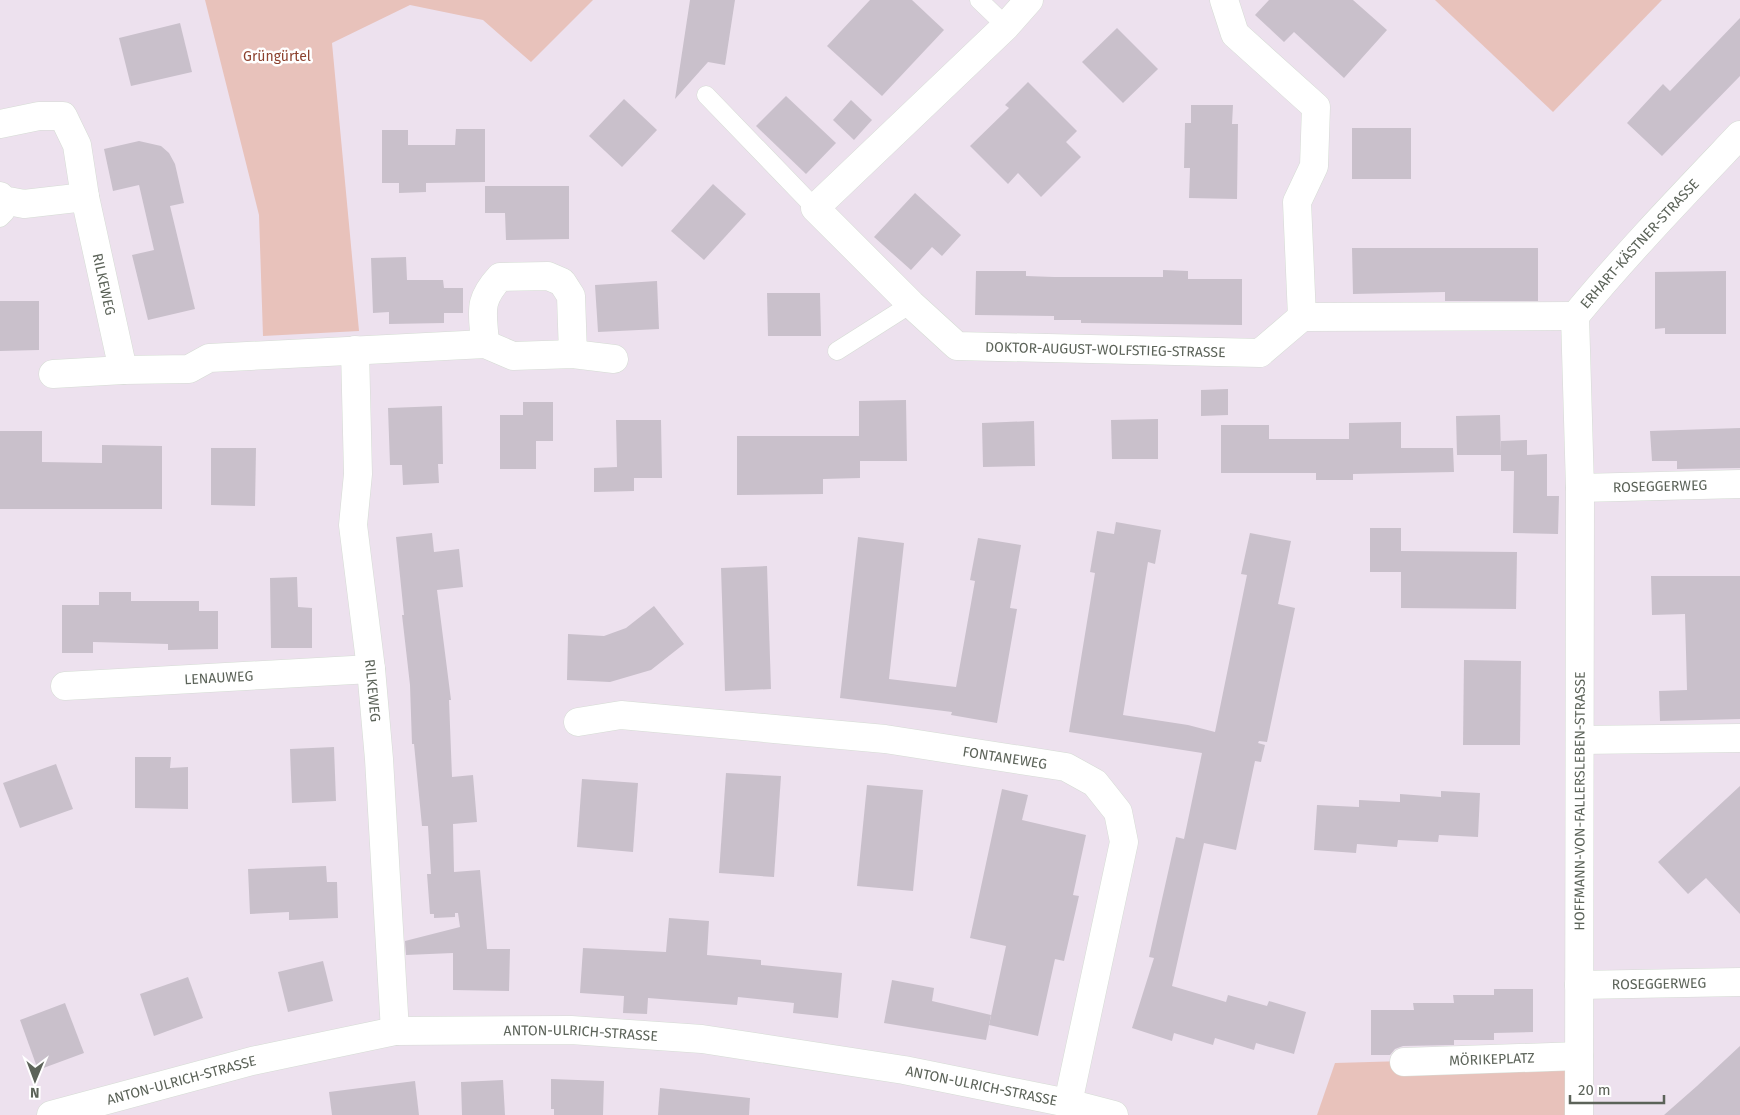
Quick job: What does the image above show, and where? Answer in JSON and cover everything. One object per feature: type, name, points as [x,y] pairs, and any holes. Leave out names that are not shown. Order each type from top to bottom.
[{"type":"street","points":[[814,208],[1006,26],[1029,0]]},
{"type":"street","points":[[1224,0],[1235,34],[1316,107],[1314,166],[1297,202],[1302,317],[1575,316]]},
{"type":"street","name":"RILKEWEG","points":[[0,124],[39,116],[62,116],[78,145],[85,197],[123,370]]},
{"type":"street","name":"ERHART-KÄSTNER-STRASSE","points":[[1580,488],[1575,316],[1646,234],[1740,135]]},
{"type":"street","points":[[4,205],[85,197]]},
{"type":"street","name":"DOKTOR-AUGUST-WOLFSTIEG-STRASSE","points":[[814,208],[911,304],[957,346],[1260,353],[1302,317]]},
{"type":"street","points":[[485,344],[482,306],[488,290],[500,277],[548,276],[562,282],[571,296],[573,354]]},
{"type":"street","points":[[53,374],[189,369],[210,358],[485,344],[513,356],[573,354],[614,359]]},
{"type":"street","name":"RILKEWEG","points":[[355,350],[358,474],[353,525],[371,669],[379,759],[395,1031]]},
{"type":"street","name":"ROSEGGERWEG","points":[[1580,488],[1740,484]]},
{"type":"street","name":"HOFFMANN-VON-FALLERSLEBEN-STRASSE","points":[[1579,1115],[1580,488]]},
{"type":"street","name":"LENAUWEG","points":[[66,686],[371,669]]},
{"type":"street","name":"FONTANEWEG","points":[[578,722],[621,715],[885,739],[1066,766],[1095,783],[1118,812],[1124,842],[1068,1103]]},
{"type":"street","points":[[1580,740],[1740,738]]},
{"type":"street","name":"ROSEGGERWEG","points":[[1579,985],[1740,982]]},
{"type":"street","name":"ANTON-ULRICH-STRASSE","points":[[51,1115],[252,1061],[395,1031],[571,1030],[702,1039],[904,1070],[1068,1103],[1114,1115]]},
{"type":"street","name":"MÖRIKEPLATZ","points":[[1404,1062],[1579,1056]]},
{"type":"lane","points":[[979,0],[1006,26]]},
{"type":"lane","name":"DOKTOR-AUGUST-WOLFSTIEG-STRASSE","points":[[706,95],[814,208]]},
{"type":"lane","points":[[837,351],[911,304]]},
{"type":"green space","name":"Grüngürtel","points":[[205,0],[593,0],[531,62],[483,20],[410,5],[332,43],[359,331],[263,336],[259,215]]},
{"type":"green space","points":[[1435,0],[1662,0],[1553,112]]},
{"type":"green space","points":[[1579,1056],[1579,1115],[1317,1115],[1335,1063]]},
{"type":"building","points":[[690,0],[735,0],[725,65],[708,62],[675,99]]},
{"type":"building","points":[[870,0],[912,0],[944,30],[882,96],[827,46]]},
{"type":"building","points":[[1269,0],[1353,0],[1387,30],[1344,78],[1294,32],[1284,42],[1255,15]]},
{"type":"building","points":[[1740,18],[1740,76],[1662,156],[1627,123],[1663,84],[1670,91]]},
{"type":"building","points":[[180,23],[192,72],[131,86],[119,38]]},
{"type":"building","points":[[1117,28],[1158,69],[1123,103],[1082,62]]},
{"type":"building","points":[[1028,82],[1077,131],[1066,142],[1081,157],[1041,197],[1018,173],[1008,184],[970,146],[1009,108],[1005,105]]},
{"type":"building","points":[[786,96],[836,143],[806,174],[756,126]]},
{"type":"building","points":[[624,99],[657,130],[622,167],[589,136]]},
{"type":"building","points":[[851,100],[872,120],[854,140],[833,120]]},
{"type":"building","points":[[1191,105],[1233,105],[1232,124],[1238,124],[1237,199],[1189,198],[1190,168],[1184,168],[1185,123],[1191,123]]},
{"type":"building","points":[[1352,128],[1411,128],[1411,179],[1352,179]]},
{"type":"building","points":[[456,129],[485,129],[485,182],[426,183],[426,192],[399,193],[399,183],[382,183],[382,130],[408,130],[408,145],[455,145]]},
{"type":"building","points":[[139,141],[161,146],[169,153],[175,164],[184,203],[170,206],[195,309],[148,320],[132,255],[154,250],[139,185],[113,191],[104,149]]},
{"type":"building","points":[[713,184],[746,214],[704,260],[671,231]]},
{"type":"building","points":[[485,186],[569,186],[569,239],[506,240],[505,213],[485,213]]},
{"type":"building","points":[[915,193],[961,235],[942,256],[932,247],[911,270],[874,237]]},
{"type":"building","points":[[1352,248],[1538,248],[1538,301],[1445,301],[1445,292],[1353,294]]},
{"type":"building","points":[[406,257],[407,280],[443,280],[444,288],[463,288],[463,313],[444,313],[444,323],[389,324],[389,312],[373,313],[371,258]]},
{"type":"building","points":[[1163,270],[1188,271],[1188,279],[1242,279],[1242,325],[1081,323],[1081,320],[1054,320],[1054,316],[975,315],[976,271],[1026,271],[1026,276],[1054,277],[1163,277]]},
{"type":"building","points":[[1726,271],[1726,334],[1665,334],[1665,328],[1655,329],[1655,272]]},
{"type":"building","points":[[657,281],[659,329],[598,332],[595,285]]},
{"type":"building","points":[[767,293],[820,293],[821,336],[768,336]]},
{"type":"building","points":[[0,301],[39,301],[39,350],[0,351]]},
{"type":"building","points":[[1228,389],[1228,415],[1201,416],[1201,390]]},
{"type":"building","points":[[906,400],[907,461],[860,461],[860,478],[823,479],[823,494],[737,495],[737,436],[859,436],[859,401]]},
{"type":"building","points":[[523,402],[553,402],[553,441],[536,441],[536,469],[500,469],[500,415],[523,415]]},
{"type":"building","points":[[442,406],[443,464],[438,464],[439,483],[403,485],[402,465],[390,465],[388,408]]},
{"type":"building","points":[[1500,415],[1501,455],[1457,455],[1456,416]]},
{"type":"building","points":[[1158,419],[1158,459],[1112,459],[1111,420]]},
{"type":"building","points":[[616,420],[661,420],[662,478],[634,478],[634,491],[594,492],[594,468],[617,467]]},
{"type":"building","points":[[1034,421],[1035,466],[983,467],[982,423]]},
{"type":"building","points":[[1401,422],[1401,448],[1453,448],[1454,472],[1353,474],[1353,480],[1316,480],[1316,473],[1221,473],[1221,425],[1269,425],[1269,439],[1349,439],[1349,423]]},
{"type":"building","points":[[1740,428],[1740,468],[1677,469],[1677,461],[1652,461],[1650,431]]},
{"type":"building","points":[[0,431],[42,431],[42,462],[102,463],[102,445],[162,446],[162,509],[0,509]]},
{"type":"building","points":[[1527,440],[1527,455],[1547,454],[1547,496],[1559,496],[1558,534],[1513,533],[1514,471],[1501,471],[1501,441]]},
{"type":"building","points":[[211,448],[256,448],[255,506],[211,505]]},
{"type":"building","points":[[1116,522],[1161,530],[1155,564],[1148,562],[1123,715],[1188,725],[1215,732],[1247,575],[1241,574],[1250,533],[1291,541],[1278,604],[1295,608],[1267,742],[1259,741],[1258,743],[1265,745],[1261,762],[1255,761],[1236,850],[1204,843],[1172,986],[1226,1002],[1228,995],[1267,1006],[1269,1001],[1306,1012],[1294,1054],[1256,1043],[1254,1050],[1215,1038],[1213,1045],[1174,1033],[1172,1041],[1132,1028],[1154,958],[1149,957],[1176,837],[1184,839],[1202,753],[1069,732],[1095,573],[1090,572],[1097,531],[1114,534]]},
{"type":"building","points":[[1370,528],[1401,528],[1401,572],[1370,572]]},
{"type":"building","points":[[432,533],[434,552],[459,549],[463,587],[437,590],[451,700],[449,700],[452,777],[473,775],[477,822],[453,824],[454,872],[480,870],[487,949],[510,949],[509,991],[453,990],[453,953],[406,955],[405,941],[460,927],[458,913],[455,913],[455,917],[434,918],[434,914],[430,914],[427,874],[431,874],[428,826],[422,826],[414,744],[412,744],[410,685],[396,537]]},
{"type":"building","points":[[858,537],[904,543],[889,679],[956,687],[975,581],[970,580],[978,538],[1021,545],[1010,608],[1017,609],[997,723],[951,715],[952,712],[840,698]]},
{"type":"building","points":[[1401,551],[1517,552],[1516,609],[1401,608]]},
{"type":"building","points":[[767,566],[771,689],[725,691],[721,568]]},
{"type":"building","points":[[1651,576],[1740,576],[1740,719],[1660,721],[1659,691],[1687,690],[1685,614],[1652,615]]},
{"type":"building","points":[[297,577],[298,607],[312,608],[312,648],[271,648],[270,578]]},
{"type":"building","points":[[99,592],[131,592],[131,601],[199,601],[199,611],[218,611],[218,649],[168,650],[168,644],[93,642],[93,653],[62,653],[62,605],[99,605]]},
{"type":"building","points":[[654,606],[684,644],[651,670],[610,682],[567,680],[568,634],[604,636],[626,628]]},
{"type":"building","points":[[1464,660],[1521,661],[1520,745],[1463,745]]},
{"type":"building","points":[[334,747],[336,801],[292,803],[290,749]]},
{"type":"building","points":[[135,757],[171,757],[170,768],[188,767],[188,809],[135,808]]},
{"type":"building","points":[[56,764],[73,809],[20,828],[3,783]]},
{"type":"building","points":[[726,773],[781,776],[774,877],[719,873]]},
{"type":"building","points":[[582,779],[638,783],[633,852],[577,847]]},
{"type":"building","points":[[867,785],[923,790],[913,891],[857,886]]},
{"type":"building","points":[[1740,786],[1740,914],[1706,878],[1688,894],[1658,862]]},
{"type":"building","points":[[1002,789],[1028,795],[1022,820],[1086,835],[1073,895],[1079,896],[1064,961],[1055,959],[1038,1036],[989,1025],[1006,946],[970,938]]},
{"type":"building","points":[[1441,791],[1480,793],[1478,837],[1439,835],[1438,842],[1398,840],[1397,847],[1357,844],[1356,853],[1314,850],[1317,805],[1359,807],[1359,800],[1400,802],[1400,794],[1441,797]]},
{"type":"building","points":[[326,866],[327,882],[337,882],[338,918],[289,920],[289,912],[250,914],[248,869]]},
{"type":"building","points":[[669,918],[709,921],[707,955],[761,960],[761,965],[842,973],[838,1018],[793,1013],[794,1003],[738,997],[737,1005],[648,998],[647,1014],[623,1013],[624,996],[580,993],[583,948],[666,952]]},
{"type":"building","points":[[323,961],[333,1001],[288,1012],[278,972]]},
{"type":"building","points":[[188,977],[203,1018],[154,1036],[140,994]]},
{"type":"building","points":[[892,980],[934,988],[932,1001],[991,1015],[986,1040],[884,1023]]},
{"type":"building","points":[[1494,989],[1533,989],[1533,1032],[1494,1033],[1494,1040],[1454,1040],[1454,1045],[1403,1046],[1395,1049],[1390,1055],[1371,1055],[1371,1010],[1414,1010],[1413,1003],[1454,1003],[1453,995],[1494,995]]},
{"type":"building","points":[[65,1003],[84,1053],[38,1070],[20,1020]]},
{"type":"building","points":[[1740,1046],[1740,1115],[1664,1115],[1697,1086]]},
{"type":"building","points":[[551,1079],[604,1081],[603,1115],[554,1115],[554,1109],[551,1109]]},
{"type":"building","points":[[503,1080],[505,1115],[462,1115],[461,1082]]},
{"type":"building","points":[[415,1081],[419,1115],[332,1115],[329,1092]]},
{"type":"building","points":[[660,1088],[750,1098],[749,1115],[658,1115]]}]
